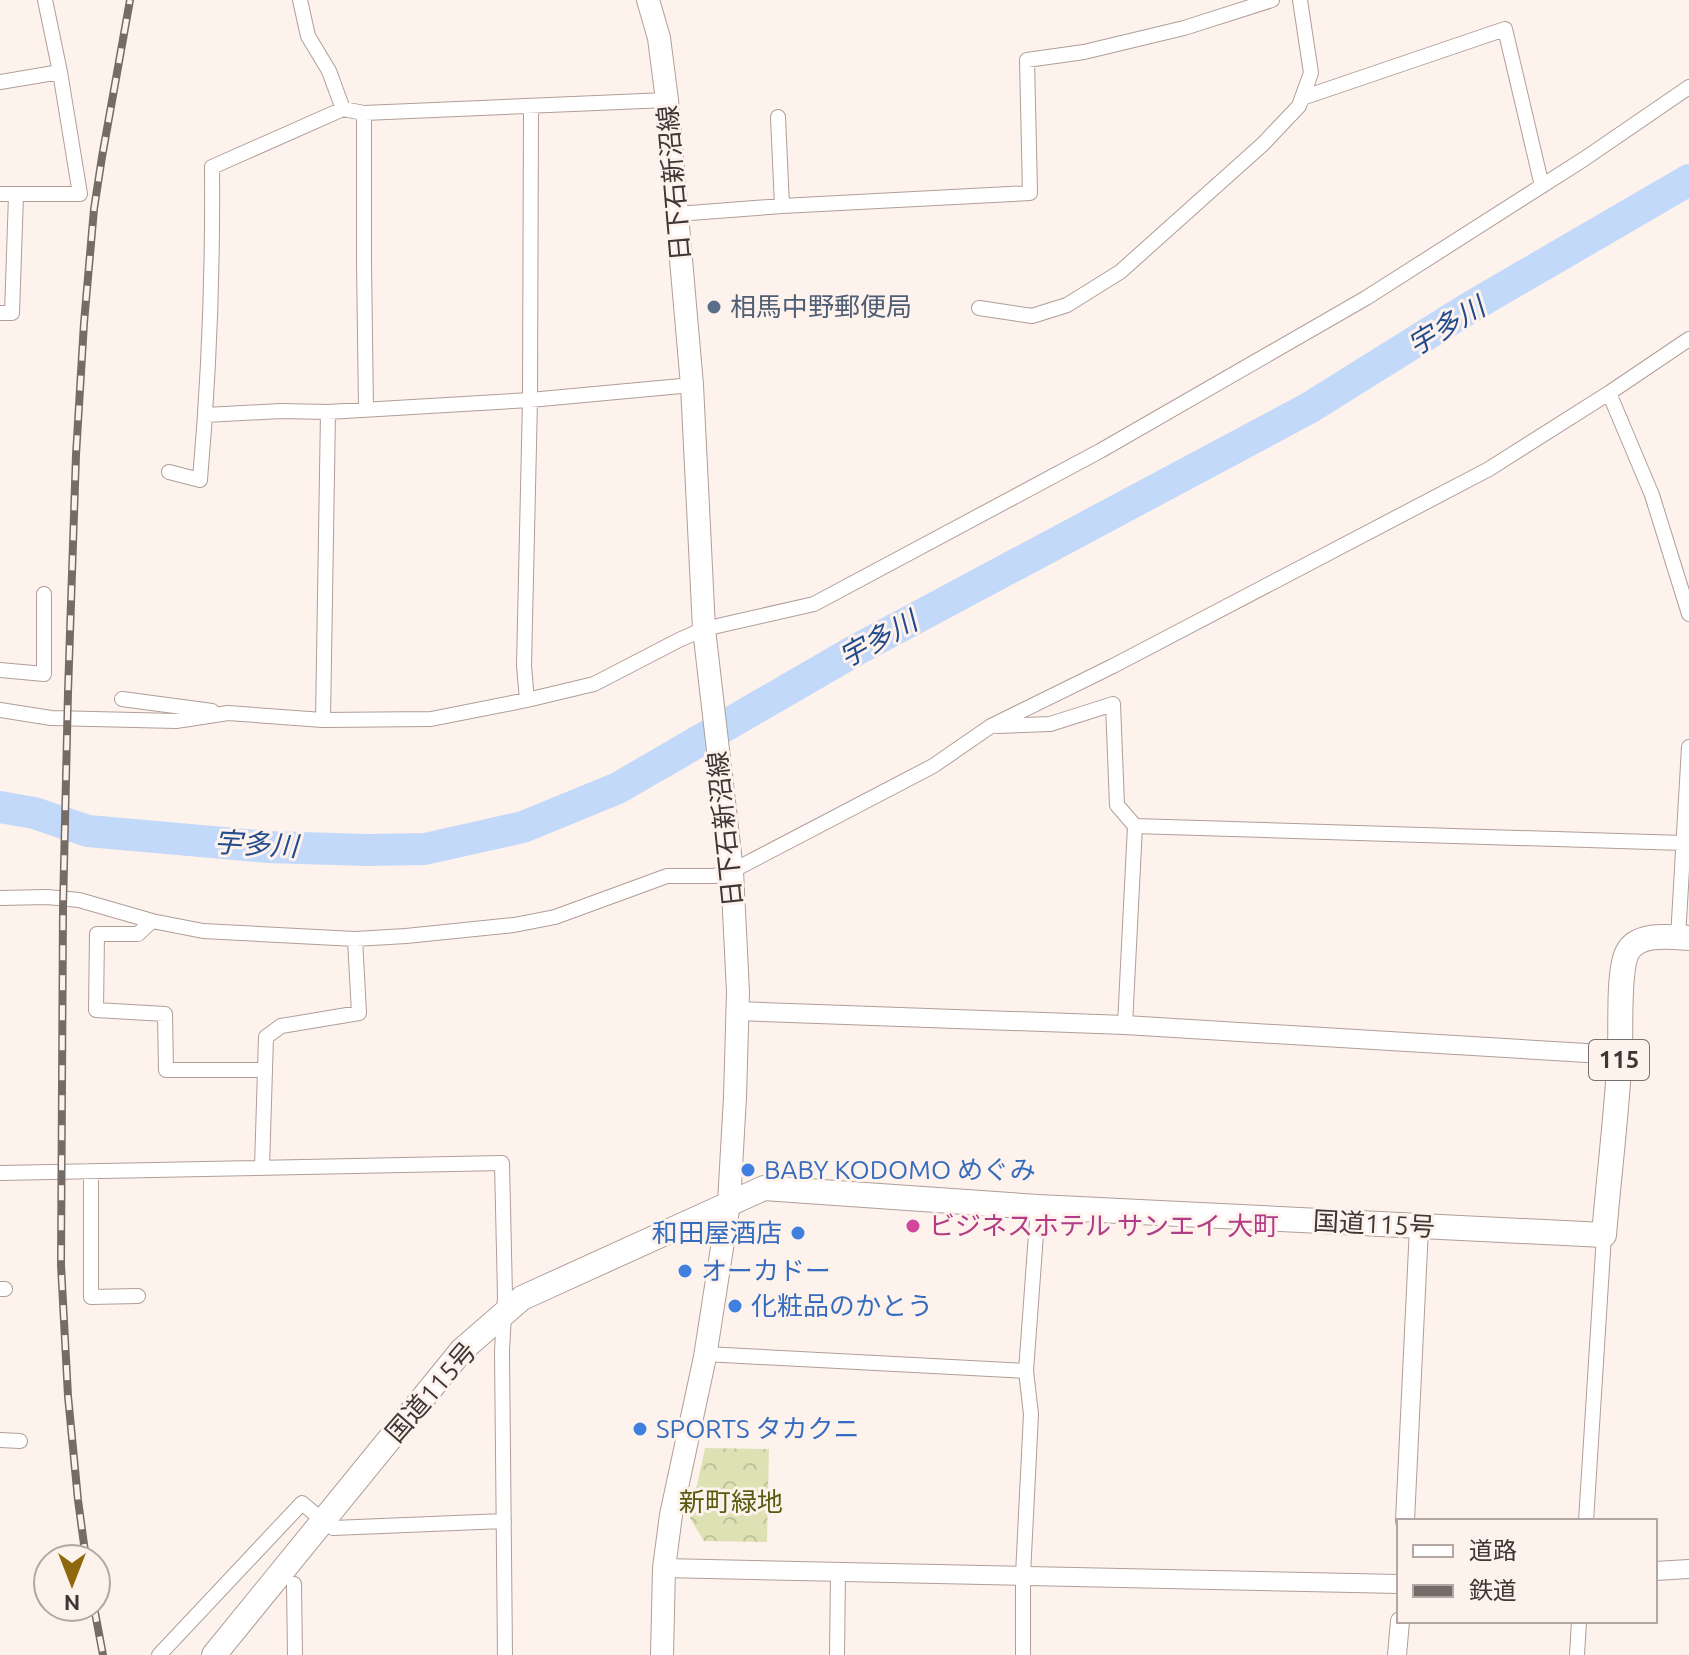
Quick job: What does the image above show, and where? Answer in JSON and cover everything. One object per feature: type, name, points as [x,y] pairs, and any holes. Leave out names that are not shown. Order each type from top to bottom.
[{"type":"highway","name":"115","points":[[1604,1235],[1627,952],[1637,942],[1654,937],[1684,938]]},
{"type":"highway","name":"国道115号","points":[[214,1655],[462,1350],[522,1298],[764,1188],[1038,1207],[1604,1235]]},
{"type":"main road","name":"日下石新沼線","points":[[648,0],[659,38],[667,100],[692,385],[706,654],[736,930],[737,1011],[729,1203],[705,1354],[671,1515],[664,1568],[662,1655]]},
{"type":"street","points":[[0,194],[80,194],[45,0]]},
{"type":"street","points":[[300,0],[308,36],[329,71],[343,109]]},
{"type":"street","points":[[677,214],[1030,193],[1027,60],[1084,52],[1184,28],[1272,0]]},
{"type":"street","points":[[979,308],[1032,316],[1067,305],[1120,272],[1263,144],[1299,106],[1311,73],[1300,0]]},
{"type":"street","points":[[1302,98],[1505,29],[1542,186]]},
{"type":"street","points":[[0,82],[60,72]]},
{"type":"street","points":[[122,699],[228,713],[323,720],[431,719],[594,684],[704,629],[814,604],[1127,436],[1366,298],[1542,186],[1689,87]]},
{"type":"street","points":[[169,472],[200,480],[213,263],[212,167],[343,109],[364,113],[667,100]]},
{"type":"street","points":[[527,700],[524,666],[530,400],[531,106]]},
{"type":"street","points":[[364,113],[366,409]]},
{"type":"street","points":[[778,117],[782,206]]},
{"type":"street","points":[[0,313],[12,313],[16,195]]},
{"type":"street","points":[[0,898],[79,900],[152,921],[203,931],[355,939],[514,925],[555,917],[667,876],[714,876],[933,766],[991,726],[1489,469],[1689,339]]},
{"type":"street","points":[[206,415],[328,412],[530,400],[692,385]]},
{"type":"street","points":[[1609,393],[1652,495],[1689,614]]},
{"type":"street","points":[[323,720],[328,412]]},
{"type":"street","points":[[0,670],[44,674],[44,594]]},
{"type":"street","points":[[991,726],[1050,724],[1113,704],[1117,805],[1135,826],[1125,1025]]},
{"type":"street","points":[[0,710],[51,718],[176,721],[228,713]]},
{"type":"street","points":[[1684,938],[1683,843],[1689,747]]},
{"type":"street","points":[[1135,826],[1683,843]]},
{"type":"street","points":[[152,921],[138,934],[97,934],[96,1010],[165,1014],[166,1070],[264,1070]]},
{"type":"street","points":[[262,1167],[266,1037],[281,1026],[359,1013],[355,939]]},
{"type":"street","points":[[737,1011],[1125,1025],[1620,1055]]},
{"type":"street","points":[[0,1173],[502,1163],[505,1655]]},
{"type":"street","points":[[91,1171],[91,1297],[138,1296]]},
{"type":"street","points":[[1023,1655],[1023,1575],[1031,1414],[1026,1371],[1038,1207]]},
{"type":"street","points":[[1405,1519],[1419,1227]]},
{"type":"street","points":[[1586,1519],[1604,1235]]},
{"type":"street","points":[[705,1354],[1026,1371]]},
{"type":"street","points":[[0,1440],[20,1441]]},
{"type":"street","points":[[159,1655],[302,1503],[315,1514]]},
{"type":"street","points":[[328,1524],[333,1528],[504,1521]]},
{"type":"street","points":[[664,1568],[1397,1584]]},
{"type":"street","points":[[1657,1571],[1689,1569]]},
{"type":"street","points":[[837,1655],[838,1572]]},
{"type":"street","points":[[294,1584],[295,1655]]},
{"type":"street","points":[[1397,1655],[1400,1623]]},
{"type":"street","points":[[1577,1655],[1579,1623]]},
{"type":"green space","name":"新町緑地","points":[[705,1448],[769,1449],[767,1542],[704,1541],[690,1518]]},
{"type":"waterway","name":"宇多川","points":[[0,807],[34,813],[88,831],[269,847],[425,849],[523,827],[618,788],[856,650],[1309,408],[1469,308],[1689,180]]},
{"type":"railway","points":[[84,1543],[68,1396],[61,1265],[68,692],[76,455],[94,209],[130,0]]},
{"type":"railway","points":[[97,1623],[103,1655]]},
{"type":"place","name":"相馬中野郵便局","points":[[714,307]]},
{"type":"place","name":"BABY KODOMO めぐみ","points":[[748,1170]]},
{"type":"place","name":"ビジネスホテル サンエイ 大町","points":[[913,1226]]},
{"type":"place","name":"和田屋酒店","points":[[798,1233]]},
{"type":"place","name":"オーカドー","points":[[685,1271]]},
{"type":"place","name":"化粧品のかとう","points":[[735,1306]]},
{"type":"place","name":"SPORTS タカクニ","points":[[640,1429]]}]
